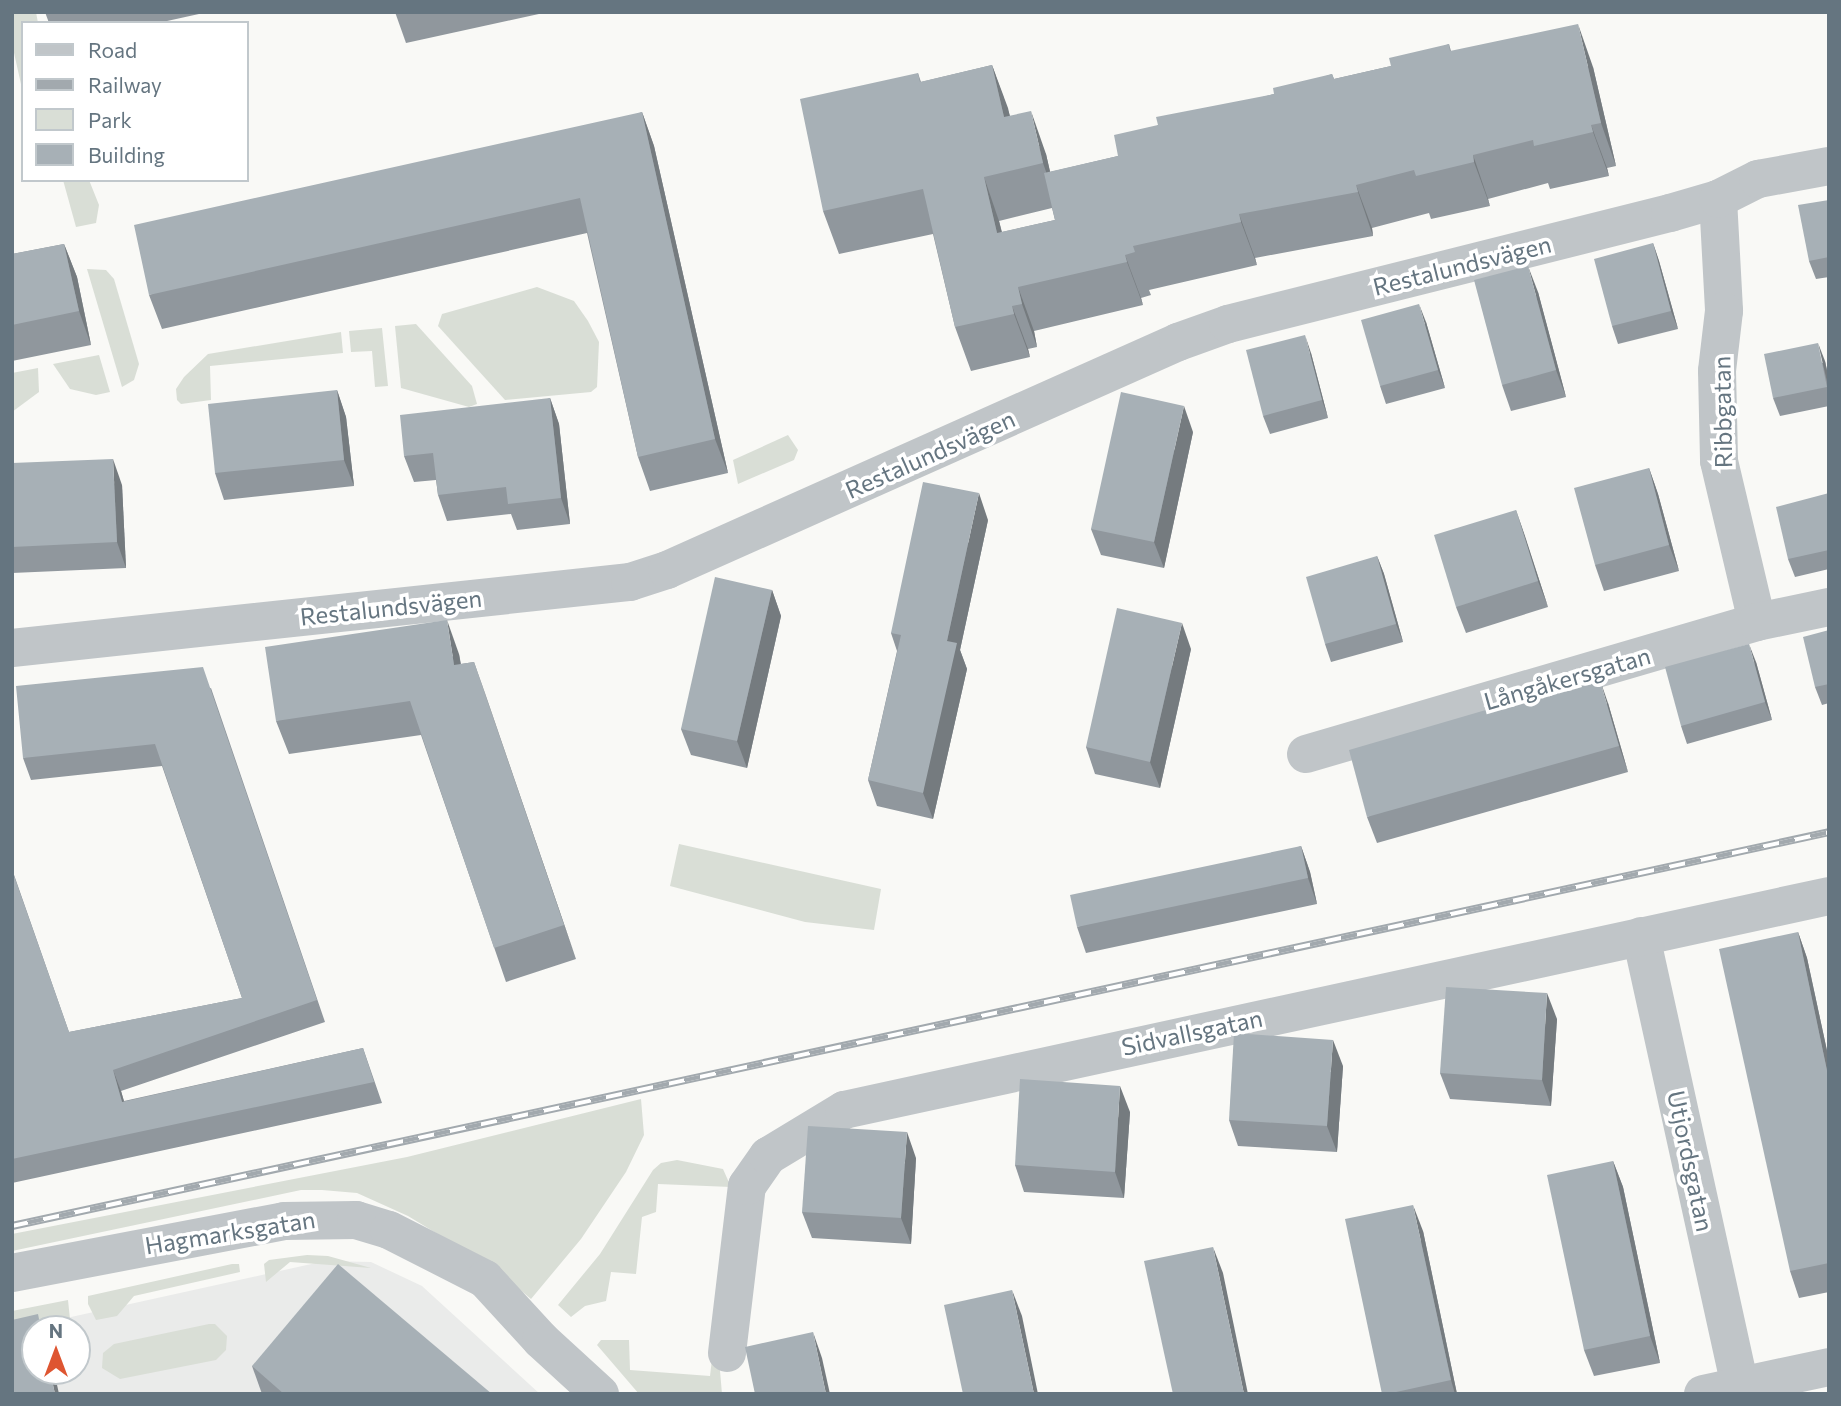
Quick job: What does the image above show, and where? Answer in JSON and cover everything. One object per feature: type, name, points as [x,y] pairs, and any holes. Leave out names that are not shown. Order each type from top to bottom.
[{"type":"street","name":"Restalundsvägen","points":[[12,648],[630,582],[667,570],[1191,337],[1718,198],[1758,179],[1829,166]]},
{"type":"street","name":"Ribbgatan","points":[[1718,198],[1724,311],[1717,371],[1719,461],[1757,622]]},
{"type":"street","name":"Långåkersgatan","points":[[1306,754],[1757,622],[1829,607]]},
{"type":"street","name":"Sidvallsgatan","points":[[727,1353],[747,1186],[768,1156],[844,1110],[1829,897]]},
{"type":"street","name":"Utjordsgatan","points":[[1642,936],[1740,1385]]},
{"type":"street","name":"Hagmarksgatan","points":[[12,1273],[284,1220],[356,1220],[389,1230],[485,1279],[541,1340],[600,1394]]},
{"type":"street","points":[[1703,1394],[1829,1367]]},
{"type":"shaded area","points":[[325,1261],[371,1262],[422,1286],[540,1394],[12,1394],[12,1330],[21,1328],[21,1385],[91,1385],[91,1315],[80,1315]]},
{"type":"green space","points":[[12,12],[36,12],[38,21],[21,21],[21,84],[12,44]]},
{"type":"green space","points":[[64,182],[90,182],[99,205],[96,223],[76,227]]},
{"type":"green space","points":[[87,269],[106,270],[114,279],[139,364],[134,380],[122,387]]},
{"type":"green space","points":[[537,287],[574,301],[599,342],[597,387],[591,392],[505,400],[438,326],[442,314]]},
{"type":"green space","points":[[416,324],[472,386],[477,404],[469,407],[401,388],[395,326]]},
{"type":"green space","points":[[382,328],[388,386],[375,387],[372,351],[351,352],[349,331]]},
{"type":"green space","points":[[341,332],[343,353],[210,366],[211,400],[181,404],[177,400],[176,389],[184,377],[208,354]]},
{"type":"green space","points":[[99,355],[110,392],[96,395],[70,389],[53,364]]},
{"type":"green space","points":[[38,368],[39,392],[12,412],[12,373]]},
{"type":"green space","points":[[788,435],[798,450],[794,460],[738,484],[733,460]]},
{"type":"green space","points":[[679,844],[881,889],[874,930],[805,922],[670,886]]},
{"type":"green space","points":[[641,1099],[644,1135],[626,1172],[581,1239],[531,1299],[497,1270],[408,1216],[357,1193],[301,1190],[12,1251],[12,1234],[407,1157]]},
{"type":"green space","points":[[677,1160],[723,1169],[731,1187],[658,1184],[656,1212],[642,1217],[636,1274],[611,1272],[606,1301],[585,1306],[571,1317],[558,1305],[600,1254],[653,1170],[661,1163]]},
{"type":"green space","points":[[307,1255],[328,1256],[371,1268],[290,1262],[266,1282],[264,1264],[269,1260]]},
{"type":"green space","points":[[239,1264],[240,1272],[134,1296],[117,1316],[96,1320],[88,1304],[88,1296]]},
{"type":"green space","points":[[68,1300],[70,1315],[21,1315],[21,1336],[12,1341],[12,1311]]},
{"type":"green space","points":[[215,1324],[227,1336],[226,1350],[216,1360],[120,1379],[102,1368],[103,1353],[114,1344]]},
{"type":"green space","points":[[601,1340],[629,1340],[630,1370],[710,1376],[712,1359],[719,1359],[722,1394],[639,1394],[597,1345]]},
{"type":"building","points":[[1578,24],[1601,123],[1591,125],[1593,132],[1534,146],[1533,140],[1473,155],[1474,162],[1416,176],[1414,170],[1356,185],[1358,192],[1239,214],[1241,222],[1133,246],[1135,252],[1125,255],[1127,262],[1018,287],[1022,304],[1012,306],[1014,314],[955,327],[923,189],[823,211],[800,99],[918,73],[920,82],[992,65],[1004,117],[1031,111],[1043,163],[984,177],[997,233],[1055,220],[1044,173],[1118,156],[1114,135],[1158,125],[1156,117],[1274,94],[1273,88],[1332,74],[1334,79],[1391,66],[1389,58],[1449,44],[1450,51]]},
{"type":"building","points":[[642,112],[715,439],[638,457],[580,198],[149,295],[134,225]]},
{"type":"building","points":[[1829,200],[1829,257],[1809,261],[1798,205]]},
{"type":"building","points":[[1653,243],[1671,311],[1612,326],[1594,259]]},
{"type":"building","points":[[64,244],[79,311],[12,325],[12,254]]},
{"type":"building","points":[[1528,266],[1556,370],[1502,385],[1474,280]]},
{"type":"building","points":[[1419,304],[1438,370],[1380,386],[1361,320]]},
{"type":"building","points":[[1305,335],[1322,400],[1263,416],[1246,350]]},
{"type":"building","points":[[1818,343],[1827,387],[1773,398],[1764,354]]},
{"type":"building","points":[[337,390],[344,460],[215,473],[208,404]]},
{"type":"building","points":[[1121,392],[1184,406],[1154,542],[1091,529]]},
{"type":"building","points":[[550,398],[561,498],[508,504],[506,487],[438,495],[433,453],[404,456],[400,415]]},
{"type":"building","points":[[113,459],[117,542],[12,547],[12,463]]},
{"type":"building","points":[[1649,468],[1669,545],[1595,565],[1574,488]]},
{"type":"building","points":[[923,482],[979,493],[947,641],[957,643],[923,793],[868,780],[901,635],[891,633]]},
{"type":"building","points":[[1829,493],[1829,550],[1788,559],[1776,507]]},
{"type":"building","points":[[1516,510],[1538,581],[1456,607],[1434,535]]},
{"type":"building","points":[[1377,556],[1396,624],[1325,644],[1306,577]]},
{"type":"building","points":[[715,577],[772,590],[737,741],[681,729]]},
{"type":"building","points":[[1117,608],[1182,623],[1150,762],[1086,747]]},
{"type":"building","points":[[447,620],[454,665],[474,662],[564,925],[494,948],[410,701],[276,721],[265,647]]},
{"type":"building","points":[[1829,630],[1829,684],[1815,687],[1803,637]]},
{"type":"building","points":[[1749,644],[1765,702],[1681,726],[1665,667]]},
{"type":"building","points":[[203,667],[317,1000],[113,1070],[122,1102],[363,1048],[374,1082],[12,1159],[12,870],[69,1032],[242,998],[155,744],[23,758],[16,686]]},
{"type":"building","points":[[1599,677],[1619,746],[1367,817],[1349,750]]},
{"type":"building","points":[[1301,846],[1308,878],[1077,927],[1070,895]]},
{"type":"building","points":[[1798,932],[1829,1080],[1829,1263],[1790,1271],[1719,949]]},
{"type":"building","points":[[1446,987],[1547,993],[1542,1080],[1440,1073]]},
{"type":"building","points":[[1234,1033],[1333,1040],[1327,1126],[1229,1120]]},
{"type":"building","points":[[1020,1079],[1120,1086],[1115,1172],[1015,1165]]},
{"type":"building","points":[[808,1126],[907,1132],[901,1218],[802,1212]]},
{"type":"building","points":[[1613,1161],[1650,1336],[1584,1350],[1547,1175]]},
{"type":"building","points":[[1413,1205],[1451,1380],[1382,1394],[1345,1219]]},
{"type":"building","points":[[1213,1247],[1244,1394],[1173,1394],[1144,1261]]},
{"type":"building","points":[[338,1264],[492,1394],[284,1394],[252,1366]]},
{"type":"building","points":[[1012,1290],[1034,1394],[963,1394],[944,1305]]},
{"type":"building","points":[[21,1318],[21,1385],[53,1385],[55,1394],[12,1394],[12,1320]]},
{"type":"building","points":[[813,1332],[826,1394],[755,1394],[745,1347]]},
{"type":"railway","points":[[12,1226],[1829,832]]}]
